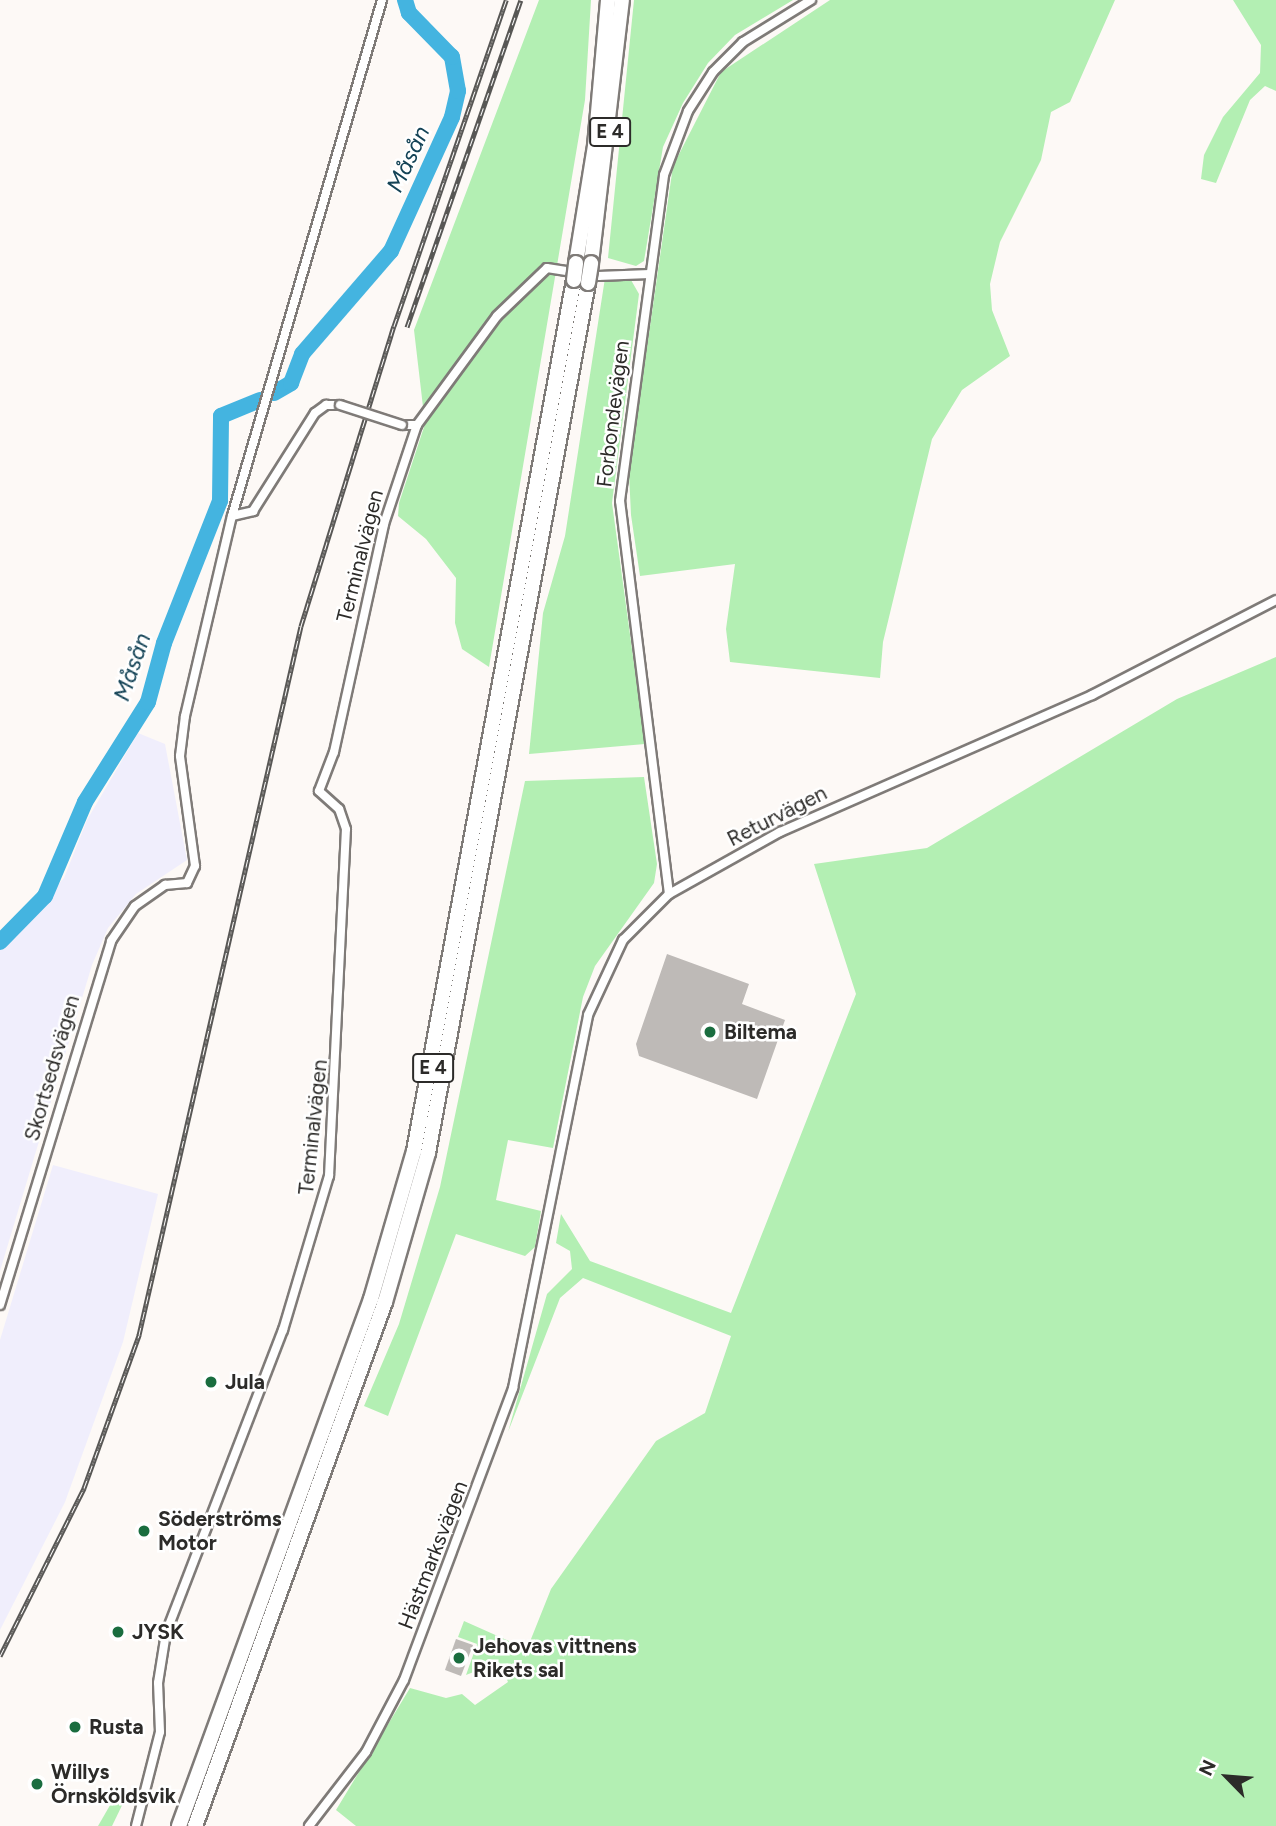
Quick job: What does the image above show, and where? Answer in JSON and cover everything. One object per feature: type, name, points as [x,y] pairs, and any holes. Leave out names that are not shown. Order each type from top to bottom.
[{"type":"highway","name":"E 4","points":[[584,263],[608,0]]},
{"type":"highway","name":"E 4","points":[[195,1826],[385,1302],[428,1153],[581,282],[622,0]]},
{"type":"highway","name":"E 4","points":[[179,1826],[366,1312],[414,1151],[581,282]]},
{"type":"street","points":[[382,0],[232,516],[253,511],[315,412],[326,405],[340,405],[402,425],[417,425],[496,316],[547,268],[598,276],[650,274]]},
{"type":"street","name":"Forbondevägen","points":[[669,894],[620,501],[664,175],[699,92],[743,42],[811,0]]},
{"type":"street","name":"Terminalvägen","points":[[136,1826],[160,1732],[158,1683],[166,1633],[288,1318],[330,1177],[346,829],[339,809],[319,791],[334,752],[384,524],[417,425]]},
{"type":"street","name":"Skortsedsvägen","points":[[0,1305],[111,941],[122,921],[153,892],[187,883],[195,866],[180,756],[232,516]]},
{"type":"street","name":"Returvägen","points":[[539,1273],[596,989],[623,940],[669,894],[779,832],[1092,695],[1276,600]]},
{"type":"street","name":"Hästmarksvägen","points":[[309,1826],[366,1752],[404,1680],[513,1388],[539,1273]]},
{"type":"shaded area","points":[[138,733],[165,744],[187,860],[136,894],[108,928],[92,965],[0,1271],[0,949],[64,878],[87,820]]},
{"type":"shaded area","points":[[53,1165],[158,1194],[123,1342],[65,1502],[0,1630],[0,1340]]},
{"type":"green space","points":[[539,0],[591,0],[585,100],[489,667],[462,649],[455,623],[456,578],[426,539],[398,516],[399,503],[425,424],[414,330]]},
{"type":"green space","points":[[634,0],[793,0],[735,35],[708,63],[683,103],[663,147],[644,261],[636,266],[608,258]]},
{"type":"green space","points":[[830,0],[1115,0],[1070,102],[1051,112],[1041,160],[1000,242],[990,284],[992,310],[1010,356],[962,390],[932,439],[883,642],[880,678],[730,662],[726,629],[735,564],[640,576],[631,515],[629,473],[673,166],[721,72]]},
{"type":"green space","points":[[1233,0],[1276,0],[1276,91],[1265,86],[1250,100],[1216,183],[1201,179],[1204,155],[1223,117],[1260,73],[1261,45]]},
{"type":"green space","points":[[605,278],[631,280],[639,294],[612,503],[645,744],[529,754],[543,613],[565,536]]},
{"type":"green space","points":[[1276,657],[1276,1826],[356,1826],[336,1810],[410,1688],[446,1698],[462,1694],[475,1705],[508,1682],[499,1662],[466,1675],[477,1644],[458,1637],[464,1621],[527,1649],[551,1589],[656,1441],[705,1413],[731,1336],[583,1278],[560,1298],[508,1432],[547,1294],[572,1269],[570,1251],[556,1243],[561,1214],[590,1261],[731,1313],[856,994],[814,864],[927,848],[1177,699]]},
{"type":"green space","points":[[644,777],[657,864],[654,883],[595,966],[583,997],[553,1148],[508,1140],[496,1200],[541,1211],[535,1247],[525,1256],[456,1234],[388,1416],[364,1406],[399,1324],[440,1187],[525,781]]},
{"type":"green space","points":[[120,1788],[128,1793],[112,1826],[98,1826]]},
{"type":"building","name":"Biltema","points":[[667,954],[749,984],[742,1004],[785,1020],[757,1099],[639,1056],[636,1044]]},
{"type":"building","name":"Jehovas vittnens Rikets sal","points":[[456,1639],[473,1645],[461,1676],[445,1670]]},
{"type":"waterway","name":"Måsån","points":[[274,393],[291,383],[302,354],[391,251],[452,117],[458,91],[452,57],[409,13],[405,0]]},
{"type":"waterway","name":"Måsån","points":[[0,942],[45,896],[85,802],[148,702],[164,643],[220,501],[221,416],[260,400]]},
{"type":"railway","points":[[0,1656],[84,1488],[139,1335],[301,626],[394,326],[506,0]]},
{"type":"railway","points":[[407,327],[521,0]]},
{"type":"place","name":"Biltema","points":[[710,1032]]},
{"type":"place","name":"Jula","points":[[211,1382]]},
{"type":"place","name":"Söderströms Motor","points":[[144,1531]]},
{"type":"place","name":"JYSK","points":[[118,1632]]},
{"type":"place","name":"Jehovas vittnens Rikets sal","points":[[459,1658]]},
{"type":"place","name":"Rusta","points":[[75,1727]]},
{"type":"place","name":"Willys Örnsköldsvik","points":[[37,1784]]}]
